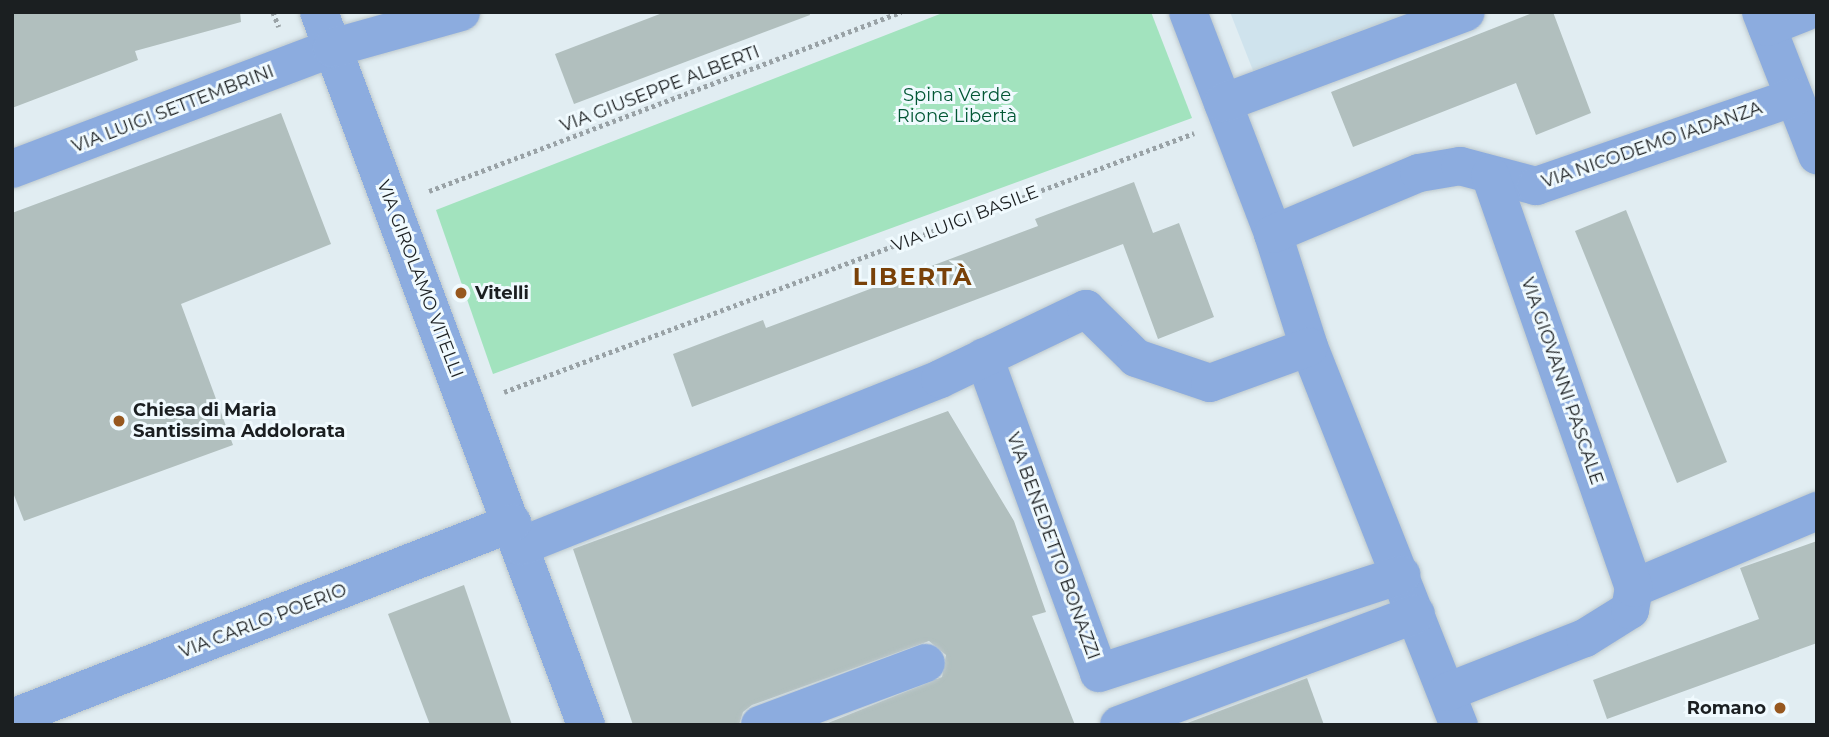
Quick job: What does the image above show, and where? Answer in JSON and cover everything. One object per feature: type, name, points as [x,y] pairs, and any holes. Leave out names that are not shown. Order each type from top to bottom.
[{"type":"street","name":"VIA GIROLAMO VITELLI","points":[[319,12],[586,725]]},
{"type":"street","name":"VIA LUIGI SETTEMBRINI","points":[[12,169],[332,48],[461,12]]},
{"type":"street","points":[[1188,12],[1273,234],[1309,347],[1453,708],[1585,638],[1630,610],[1634,588],[1817,511]]},
{"type":"street","points":[[1226,111],[1466,12]]},
{"type":"street","points":[[1805,12],[1764,20],[1817,155]]},
{"type":"street","name":"VIA NICODEMO IADANZA","points":[[1273,234],[1419,173],[1460,166],[1536,186],[1794,97]]},
{"type":"street","name":"VIA GIOVANNI PASCALE","points":[[1490,175],[1634,588]]},
{"type":"street","points":[[517,535],[940,379],[1086,309],[1136,358],[1210,383],[1309,347]]},
{"type":"street","name":"VIA BENEDETTO BONAZZI","points":[[984,358],[1099,673],[1401,575]]},
{"type":"street","name":"VIA CARLO POERIO","points":[[12,718],[517,535]]},
{"type":"street","points":[[1119,725],[1416,614]]},
{"type":"street","points":[[761,725],[926,663]]},
{"type":"path","name":"VIA GIUSEPPE ALBERTI","points":[[429,191],[901,12]]},
{"type":"path","name":"VIA LUIGI BASILE","points":[[503,392],[1226,111]]},
{"type":"shaded area","points":[[1230,12],[1445,12],[1254,73]]},
{"type":"green space","name":"Spina Verde Rione Libertà","points":[[945,12],[1151,12],[1192,118],[493,374],[436,210]]},
{"type":"building","points":[[12,12],[240,12],[241,22],[135,51],[138,60],[12,108]]},
{"type":"building","points":[[665,12],[809,12],[810,15],[574,104],[555,54]]},
{"type":"building","points":[[1535,12],[1553,12],[1591,113],[1536,135],[1516,83],[1353,147],[1331,92]]},
{"type":"building","points":[[281,113],[331,244],[181,304],[233,445],[24,521],[12,490],[12,213]]},
{"type":"building","points":[[1134,182],[1153,233],[1179,223],[1214,317],[1158,339],[1123,244],[692,407],[673,354],[763,320],[766,328],[1038,226],[1035,219]]},
{"type":"building","points":[[1626,210],[1727,462],[1677,483],[1575,231]]},
{"type":"building","points":[[948,411],[1014,521],[1046,612],[1032,616],[1075,725],[823,725],[942,677],[946,655],[929,641],[752,705],[743,712],[739,725],[633,725],[573,549]]},
{"type":"building","points":[[1817,541],[1817,643],[1607,719],[1593,680],[1759,619],[1740,568]]},
{"type":"building","points":[[464,585],[512,725],[430,725],[388,614]]},
{"type":"building","points":[[1307,678],[1324,725],[1182,725]]},
{"type":"place","name":"Vitelli","points":[[461,293]]},
{"type":"place","name":"Chiesa di Maria Santissima Addolorata","points":[[119,421]]},
{"type":"place","name":"Romano","points":[[1780,708]]},
{"type":"district","name":"LIBERTÀ","points":[[913,277]]}]
